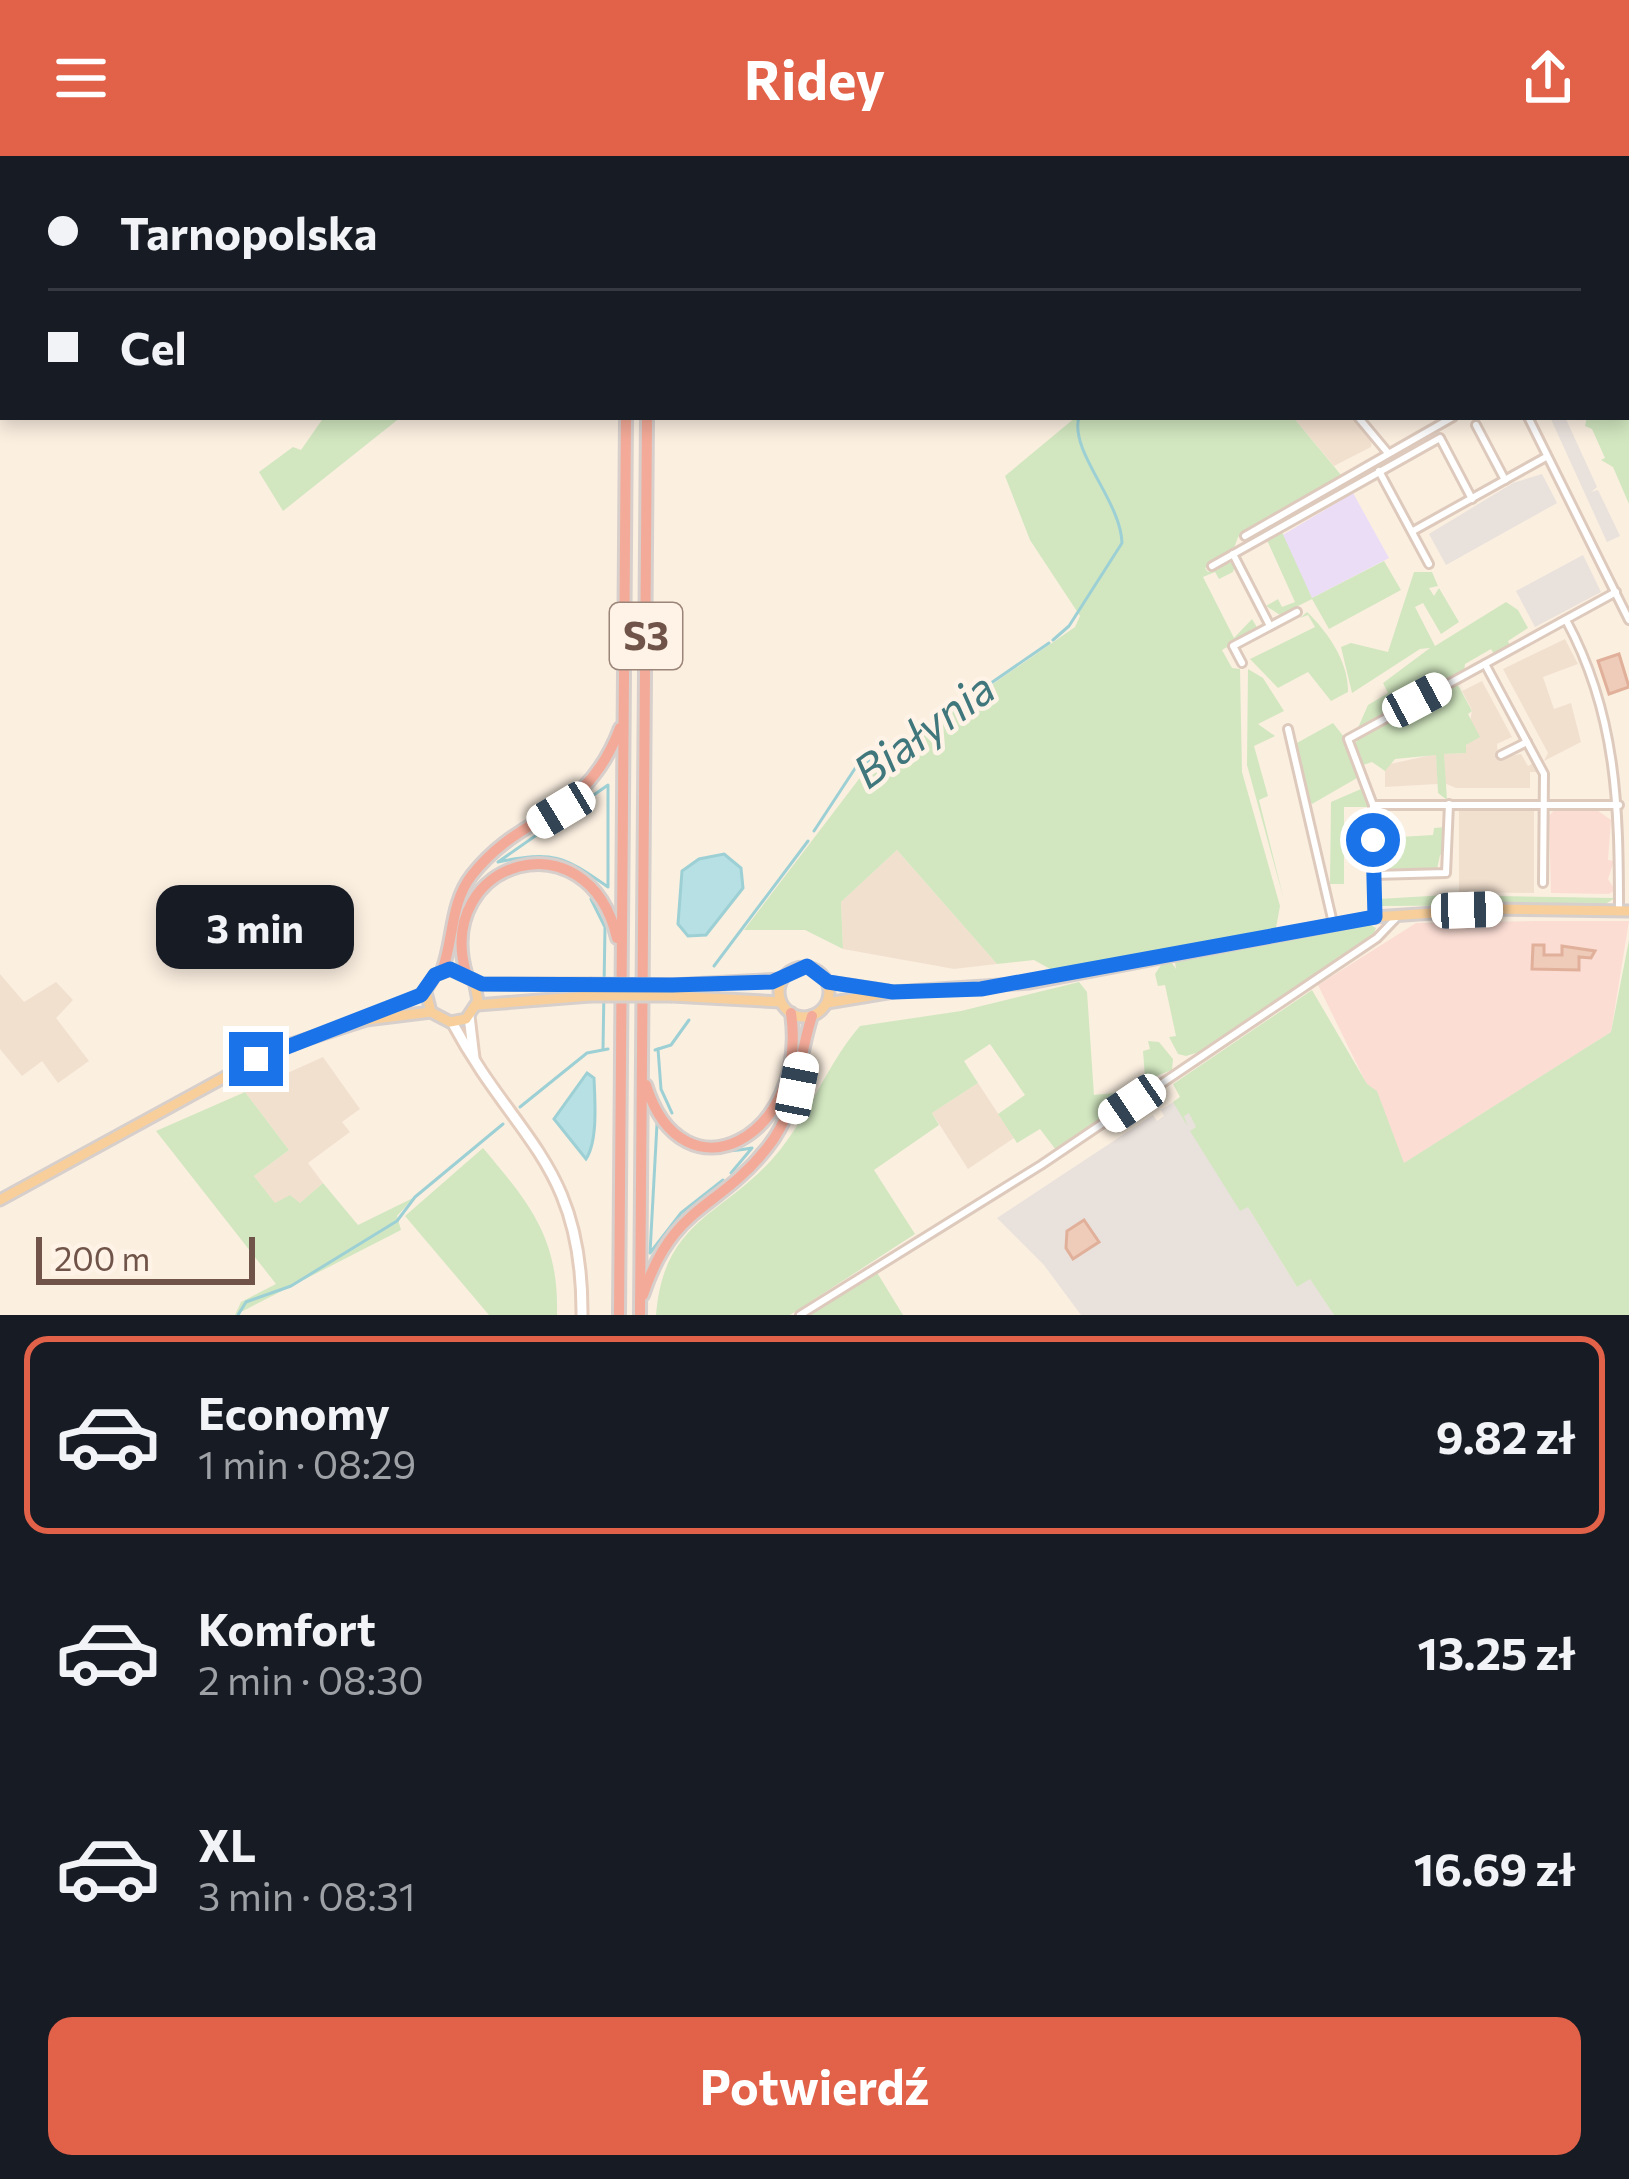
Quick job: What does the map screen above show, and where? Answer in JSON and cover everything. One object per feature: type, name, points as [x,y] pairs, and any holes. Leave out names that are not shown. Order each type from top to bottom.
[{"type":"highway","name":"S3","points":[[619,1315],[626,420]]},
{"type":"highway","name":"S3","points":[[640,1310],[647,420]]},
{"type":"highway","points":[[442,971],[456,908],[472,875],[508,842],[581,795],[601,771],[624,719]]},
{"type":"highway","points":[[466,973],[461,949],[468,910],[497,875],[524,864],[568,868],[593,886],[608,908],[621,961]]},
{"type":"highway","points":[[642,1070],[661,1118],[678,1133],[702,1144],[743,1141],[770,1120],[782,1098],[791,1013]]},
{"type":"highway","points":[[640,1310],[657,1256],[675,1228],[755,1161],[784,1122],[812,1016]]},
{"type":"main road","points":[[476,984],[672,991],[781,1002],[791,1013],[812,1016],[827,1003],[893,992],[1030,983],[1375,917],[1624,911]]},
{"type":"main road","points":[[672,991],[782,979],[807,966],[828,982],[893,992]]},
{"type":"main road","points":[[0,1200],[276,1049],[366,1020],[426,992],[442,971],[466,973],[476,984],[477,1005],[469,1016],[452,1022]]},
{"type":"main road","points":[[781,1002],[782,979]]},
{"type":"main road","points":[[827,1003],[828,982]]},
{"type":"main road","points":[[477,1005],[590,990]]},
{"type":"main road","points":[[426,992],[431,1012]]},
{"type":"main road","points":[[366,1020],[431,1012],[452,1022],[476,1063],[544,1153],[564,1195],[579,1253],[582,1315]]},
{"type":"main road","points":[[469,1016],[476,1063]]},
{"type":"street","points":[[1361,420],[1388,452]]},
{"type":"street","points":[[1245,536],[1448,420]]},
{"type":"street","points":[[1529,420],[1629,620]]},
{"type":"street","points":[[1476,425],[1504,480]]},
{"type":"street","points":[[1212,566],[1439,438],[1472,499]]},
{"type":"street","points":[[1413,531],[1547,457]]},
{"type":"street","points":[[1373,461],[1429,564]]},
{"type":"street","points":[[1233,553],[1270,626]]},
{"type":"street","points":[[1375,917],[1373,805],[1348,739],[1616,592]]},
{"type":"street","points":[[1242,663],[1233,646],[1297,612]]},
{"type":"street","points":[[1566,620],[1604,713],[1619,805],[1624,911]]},
{"type":"street","points":[[1485,664],[1544,774],[1543,883]]},
{"type":"street","points":[[1288,729],[1333,923]]},
{"type":"street","points":[[1501,755],[1527,742]]},
{"type":"street","points":[[1373,875],[1445,873],[1449,804]]},
{"type":"street","points":[[1373,805],[1619,805]]},
{"type":"street","points":[[800,1315],[1040,1165],[1377,938],[1400,914]]},
{"type":"shaded area","points":[[1296,420],[1355,420],[1372,440],[1371,447],[1334,466]]},
{"type":"shaded area","points":[[1551,420],[1566,420],[1597,487],[1591,492],[1598,490],[1620,536],[1607,542]]},
{"type":"shaded area","points":[[1542,474],[1557,503],[1446,565],[1429,534],[1513,483]]},
{"type":"shaded area","points":[[1353,493],[1389,558],[1312,598],[1281,536]]},
{"type":"shaded area","points":[[1583,555],[1601,592],[1535,627],[1516,591]]},
{"type":"shaded area","points":[[1565,639],[1578,664],[1543,677],[1554,709],[1571,703],[1581,742],[1544,761],[1548,753],[1503,669]]},
{"type":"shaded area","points":[[1482,681],[1512,737],[1497,744],[1498,758],[1521,754],[1528,766],[1533,763],[1538,772],[1530,772],[1530,788],[1456,788],[1444,783],[1443,754],[1465,753],[1472,710],[1462,691]]},
{"type":"shaded area","points":[[1436,754],[1438,784],[1385,787],[1385,765]]},
{"type":"shaded area","points":[[1459,809],[1534,809],[1534,893],[1459,892]]},
{"type":"shaded area","points":[[1555,809],[1597,810],[1611,820],[1608,860],[1614,861],[1608,879],[1615,890],[1609,894],[1551,893],[1549,816]]},
{"type":"shaded area","points":[[897,850],[997,964],[954,969],[843,949],[841,902]]},
{"type":"shaded area","points":[[1629,921],[1611,1032],[1403,1164],[1377,1092],[1367,1085],[1318,985],[1416,923]]},
{"type":"shaded area","points":[[0,974],[24,1002],[56,982],[73,1000],[56,1018],[89,1061],[58,1083],[42,1061],[22,1076],[0,1049]]},
{"type":"shaded area","points":[[323,1057],[360,1109],[342,1122],[350,1132],[308,1163],[323,1183],[299,1204],[277,1206],[254,1176],[289,1150],[245,1092]]},
{"type":"shaded area","points":[[978,1083],[1014,1138],[968,1169],[932,1113]]},
{"type":"shaded area","points":[[1181,1097],[1297,1287],[1310,1278],[1334,1315],[1081,1315],[1044,1265],[997,1218],[1153,1115],[1157,1121],[1164,1116],[1161,1110]]},
{"type":"green space","points":[[322,420],[397,420],[283,511],[259,472],[293,447],[301,450]]},
{"type":"green space","points":[[1072,420],[1295,420],[1341,475],[1238,537],[1233,551],[1205,568],[1208,572],[1228,562],[1235,565],[1233,572],[1219,579],[1215,572],[1203,577],[1234,638],[1252,619],[1258,629],[1222,650],[1232,668],[1240,669],[1242,772],[1280,906],[1276,928],[1052,970],[1034,960],[997,964],[897,850],[841,902],[843,949],[805,930],[744,930],[862,775],[1075,627],[1080,616],[1030,540],[1005,476]]},
{"type":"green space","points":[[1586,420],[1629,420],[1629,504],[1613,467],[1601,460],[1605,458],[1592,429],[1585,426]]},
{"type":"green space","points":[[1281,530],[1312,598],[1384,561],[1401,590],[1329,629],[1312,599],[1280,615],[1266,606],[1278,599],[1282,607],[1295,602],[1266,538]]},
{"type":"green space","points":[[1414,572],[1432,572],[1438,586],[1429,588],[1434,596],[1439,588],[1459,622],[1441,634],[1423,603],[1415,607],[1435,646],[1506,602],[1518,610],[1528,628],[1508,641],[1510,646],[1494,654],[1491,649],[1465,664],[1464,672],[1357,730],[1368,705],[1388,693],[1383,683],[1430,648],[1420,649],[1352,693],[1341,647],[1351,643],[1388,652]]},
{"type":"green space","points":[[1307,612],[1329,638],[1345,670],[1348,692],[1331,701],[1308,672],[1278,688],[1250,659],[1315,627],[1308,615],[1300,618]]},
{"type":"green space","points":[[1248,669],[1263,678],[1284,711],[1258,724],[1275,736],[1254,746],[1268,796],[1259,800],[1284,900],[1247,765]]},
{"type":"green space","points":[[1452,684],[1458,685],[1472,711],[1468,714],[1480,737],[1466,745],[1466,753],[1444,754],[1447,800],[1438,793],[1436,755],[1395,759],[1385,771],[1372,762],[1360,766],[1354,746],[1360,735]]},
{"type":"green space","points":[[1333,723],[1344,737],[1357,778],[1312,804],[1303,791],[1306,782],[1295,744]]},
{"type":"green space","points":[[1361,789],[1370,807],[1344,807],[1344,884],[1330,884],[1331,802]]},
{"type":"green space","points":[[1447,827],[1447,852],[1440,855],[1436,874],[1382,873],[1382,838],[1433,835],[1434,828]]},
{"type":"green space","points":[[1446,895],[1615,898],[1604,905],[1378,906],[1379,899]]},
{"type":"green space","points":[[1367,923],[1376,928],[1373,936],[1199,1052],[1178,1054],[1169,1037],[1176,1036],[1165,985],[1158,986],[1155,974],[1161,965],[1171,962],[1176,969],[1175,962]]},
{"type":"green space","points":[[1629,940],[1629,1315],[1334,1315],[1310,1279],[1297,1287],[1248,1207],[1240,1211],[1190,1131],[1196,1127],[1189,1113],[1184,1116],[1188,1127],[1173,1102],[1180,1097],[1173,1084],[1312,990],[1367,1084],[1377,1091],[1404,1163],[1611,1032]]},
{"type":"green space","points":[[1079,982],[1087,992],[1094,1095],[1123,1092],[1145,1078],[1143,1051],[1150,1049],[1148,1041],[1159,1042],[1173,1059],[1172,1070],[1146,1080],[1126,1094],[1119,1107],[1056,1150],[1040,1129],[1017,1143],[998,1114],[1025,1095],[990,1044],[964,1061],[978,1083],[932,1113],[939,1125],[874,1170],[915,1234],[790,1315],[656,1315],[661,1282],[685,1237],[780,1150],[860,1026],[961,1011]]},
{"type":"green space","points":[[245,1092],[289,1150],[254,1176],[275,1203],[290,1195],[300,1203],[323,1183],[358,1225],[413,1198],[397,1216],[401,1230],[235,1315],[241,1302],[276,1284],[156,1131]]},
{"type":"green space","points":[[483,1148],[528,1205],[547,1243],[557,1315],[489,1315],[405,1216]]},
{"type":"green space","points":[[876,1271],[903,1315],[808,1315]]},
{"type":"water","points":[[724,854],[741,868],[743,888],[706,935],[688,936],[678,924],[682,871],[699,859]]},
{"type":"water","points":[[587,1073],[594,1078],[595,1109],[586,1159],[554,1119]]},
{"type":"building","points":[[1619,654],[1629,687],[1609,694],[1598,661]]},
{"type":"building","points":[[1533,945],[1544,945],[1544,955],[1562,955],[1562,946],[1595,951],[1591,958],[1579,957],[1579,970],[1532,969]]},
{"type":"building","points":[[1084,1220],[1099,1242],[1073,1259],[1066,1248],[1067,1231]]},
{"type":"waterway","name":"Białynia","points":[[1053,640],[1069,626],[1122,543],[1113,510],[1081,445],[1079,420]]},
{"type":"waterway","name":"Białynia","points":[[814,831],[856,767],[897,748],[1049,643]]},
{"type":"waterway","points":[[608,785],[608,887],[557,858],[498,862],[608,785]]},
{"type":"waterway","name":"Białynia","points":[[714,966],[808,841]]},
{"type":"waterway","points":[[591,899],[605,927],[603,1049]]},
{"type":"waterway","name":"Białynia","points":[[655,1050],[671,1045],[689,1020]]},
{"type":"waterway","name":"Białynia","points":[[520,1107],[587,1053],[608,1049]]},
{"type":"waterway","points":[[658,1049],[661,1089],[672,1113]]},
{"type":"waterway","name":"Białynia","points":[[238,1315],[246,1302],[291,1286],[397,1221],[415,1197],[503,1124]]},
{"type":"waterway","points":[[657,1124],[650,1253],[681,1213],[723,1180]]},
{"type":"waterway","points":[[658,1125],[679,1142],[702,1150],[752,1148],[731,1173]]},
{"type":"route","points":[[256,1059],[421,995],[435,975],[450,969],[466,973],[476,984],[672,985],[772,982],[807,966],[821,972],[828,982],[893,992],[955,991],[1030,983],[1375,917],[1373,840]]}]
